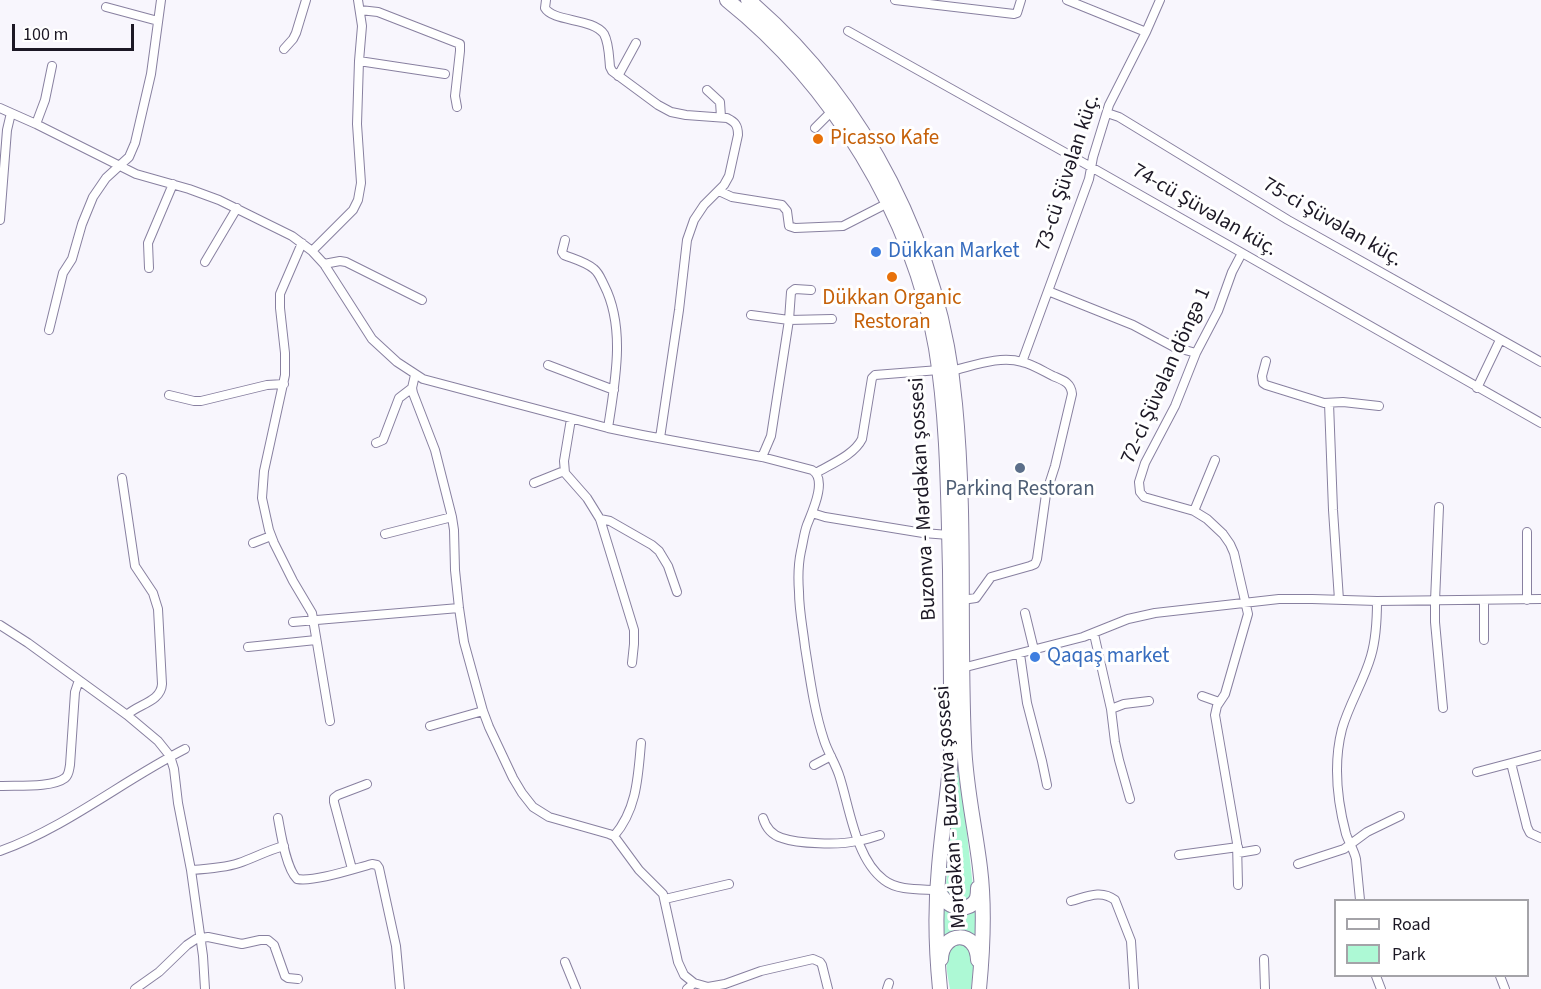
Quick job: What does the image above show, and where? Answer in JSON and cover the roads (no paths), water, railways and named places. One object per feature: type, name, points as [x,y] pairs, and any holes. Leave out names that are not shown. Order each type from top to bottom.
[{"type":"main road","name":"Buzonva - Mərdəkan şossesi","points":[[727,0],[748,17],[790,60],[832,111],[856,146],[880,187],[904,239],[922,292],[935,345],[945,371],[951,743],[937,890],[937,957],[941,989]]},
{"type":"main road","name":"Mərdəkan - Buzonva şossesi","points":[[752,3],[808,60],[842,102],[866,138],[891,181],[913,232],[940,316],[945,371],[959,454],[964,758],[983,897],[979,989]]},
{"type":"main road","points":[[937,890],[952,906],[967,907],[976,898],[980,868]]},
{"type":"main road","points":[[941,989],[944,946],[950,940],[965,938],[975,945],[978,953],[979,989]]},
{"type":"street","points":[[49,330],[63,273],[72,260],[82,224],[93,197],[106,178],[129,157],[135,143],[151,74],[161,0]]},
{"type":"street","points":[[284,49],[296,33],[306,0]]},
{"type":"street","points":[[312,251],[354,210],[358,201],[361,183],[357,124],[362,26],[358,0]]},
{"type":"street","points":[[546,0],[545,8],[549,13],[600,30],[605,38],[610,67],[618,76],[658,105],[686,116],[721,117],[736,124],[738,135],[729,176],[694,220],[687,240],[660,438]]},
{"type":"street","points":[[896,0],[1014,14],[1019,9],[1021,0]]},
{"type":"street","points":[[1067,0],[1146,32]]},
{"type":"street","name":"73-cü Şüvəlan küç.","points":[[1022,362],[1089,179],[1093,157],[1113,96],[1160,0]]},
{"type":"street","points":[[106,7],[158,21]]},
{"type":"street","points":[[360,10],[378,12],[460,44],[455,96],[457,107]]},
{"type":"street","name":"74-cü Şüvəlan küç.","points":[[849,31],[1541,423]]},
{"type":"street","points":[[618,76],[636,43]]},
{"type":"street","points":[[359,61],[446,74]]},
{"type":"street","points":[[36,124],[45,100],[52,66]]},
{"type":"street","points":[[707,90],[720,102],[721,117]]},
{"type":"street","points":[[0,108],[118,166],[237,207],[282,230],[312,251],[324,264],[372,339],[415,375],[433,382],[571,419],[762,457],[816,473],[819,485],[800,555],[799,603],[814,700],[822,735],[837,768],[857,841],[874,871],[886,882],[900,888],[937,890]]},
{"type":"street","points":[[815,128],[832,111]]},
{"type":"street","points":[[0,220],[7,130],[11,113]]},
{"type":"street","name":"75-ci Şüvəlan küç.","points":[[1107,113],[1119,117],[1288,220],[1541,362]]},
{"type":"street","points":[[149,268],[148,243],[173,184]]},
{"type":"street","points":[[719,191],[732,197],[782,205],[787,211],[789,226],[795,228],[843,226],[888,203]]},
{"type":"street","points":[[205,262],[237,207]]},
{"type":"street","points":[[565,240],[562,252],[564,255],[592,268],[599,274],[610,296],[617,348],[608,428]]},
{"type":"street","points":[[302,243],[280,294],[286,364],[284,384],[264,471],[262,498],[271,536],[293,581],[309,606],[314,621],[330,721]]},
{"type":"street","name":"72-ci Şüvəlan döngə 1","points":[[1219,702],[1225,694],[1248,614],[1236,559],[1223,534],[1194,511],[1148,499],[1144,497],[1139,488],[1145,463],[1175,406],[1196,353],[1218,311],[1242,253]]},
{"type":"street","points":[[324,264],[346,262],[422,300]]},
{"type":"street","points":[[762,457],[771,436],[789,320],[791,292],[795,289],[811,290]]},
{"type":"street","points":[[1048,291],[1133,325],[1166,344],[1196,353]]},
{"type":"street","points":[[751,315],[789,320],[832,319]]},
{"type":"street","points":[[1477,388],[1500,340]]},
{"type":"street","points":[[816,473],[859,445],[862,439],[872,378],[875,375],[945,371],[1012,360],[1022,362],[1070,385],[1072,394],[1046,494],[1035,564],[991,577],[976,598],[962,600]]},
{"type":"street","points":[[1266,361],[1262,376],[1263,383],[1317,401],[1379,406]]},
{"type":"street","points":[[548,365],[614,390]]},
{"type":"street","points":[[415,375],[412,388],[435,450],[452,517],[459,608],[467,655],[489,727],[522,793],[539,812],[549,817],[614,836],[665,899],[678,962],[690,986],[708,987],[725,984],[761,971],[813,959],[822,965],[828,989]]},
{"type":"street","points":[[169,395],[201,401],[267,385],[284,384]]},
{"type":"street","points":[[376,443],[383,440],[399,398],[412,388]]},
{"type":"street","points":[[1329,403],[1332,498],[1339,600]]},
{"type":"street","points":[[571,419],[564,471],[592,504],[600,519],[634,630],[632,663]]},
{"type":"street","points":[[1194,511],[1215,460]]},
{"type":"street","points":[[534,483],[564,471]]},
{"type":"street","points":[[122,478],[135,566],[153,593],[158,609],[162,684],[162,690],[156,697],[136,707],[127,715]]},
{"type":"street","points":[[1439,507],[1435,601],[1443,708]]},
{"type":"street","points":[[812,513],[825,518],[949,535]]},
{"type":"street","points":[[385,534],[452,517]]},
{"type":"street","points":[[600,519],[610,520],[659,551],[668,566],[677,591]]},
{"type":"street","points":[[1527,532],[1527,600]]},
{"type":"street","points":[[253,543],[271,536]]},
{"type":"street","points":[[962,668],[1094,634],[1128,619],[1147,614],[1287,599],[1377,602],[1541,599]]},
{"type":"street","points":[[1484,601],[1484,640]]},
{"type":"street","points":[[1360,899],[1355,853],[1346,835],[1336,785],[1342,728],[1371,656],[1377,602]]},
{"type":"street","points":[[292,622],[459,608]]},
{"type":"street","points":[[1025,613],[1034,650]]},
{"type":"street","points":[[0,625],[127,715],[158,741],[170,756],[191,870],[205,989]]},
{"type":"street","points":[[1094,634],[1111,709],[1115,742],[1130,799]]},
{"type":"street","points":[[248,647],[316,640]]},
{"type":"street","points":[[1020,654],[1027,703],[1047,785]]},
{"type":"street","points":[[0,786],[43,784],[66,778],[70,765],[75,692],[80,680]]},
{"type":"street","points":[[1202,696],[1219,702],[1215,715],[1238,850],[1238,885]]},
{"type":"street","points":[[1111,709],[1124,704],[1149,701]]},
{"type":"street","points":[[430,726],[483,711]]},
{"type":"street","points":[[614,836],[626,821],[637,789],[641,743]]},
{"type":"street","points":[[0,851],[58,825],[156,764],[185,749]]},
{"type":"street","points":[[1477,772],[1541,755]]},
{"type":"street","points":[[814,765],[831,756]]},
{"type":"street","points":[[1511,763],[1527,827],[1530,833],[1541,838]]},
{"type":"street","points":[[352,869],[334,798],[367,784]]},
{"type":"street","points":[[1298,864],[1344,849],[1367,832],[1400,816]]},
{"type":"street","points":[[278,818],[284,846],[293,874],[297,879],[307,879],[372,864],[377,865],[396,946],[400,989]]},
{"type":"street","points":[[763,818],[771,832],[791,841],[815,843],[857,841],[880,835]]},
{"type":"street","points":[[191,870],[237,864],[284,846]]},
{"type":"street","points":[[1179,855],[1256,850]]},
{"type":"street","points":[[665,899],[729,884]]},
{"type":"street","points":[[1071,901],[1101,893],[1115,900],[1131,940],[1134,989]]},
{"type":"street","points":[[135,989],[165,967],[187,945],[200,938],[214,938],[242,944],[268,940],[274,945],[285,976],[298,979]]},
{"type":"street","points":[[1264,959],[1265,989]]},
{"type":"street","points":[[565,962],[576,989]]},
{"type":"place","name":"Picasso Kafe","points":[[818,139]]},
{"type":"place","name":"Dükkan Market","points":[[876,252]]},
{"type":"place","name":"Dükkan Organic Restoran","points":[[892,277]]},
{"type":"place","name":"Parkinq Restoran","points":[[1020,468]]},
{"type":"place","name":"Qaqaş market","points":[[1035,657]]}]
